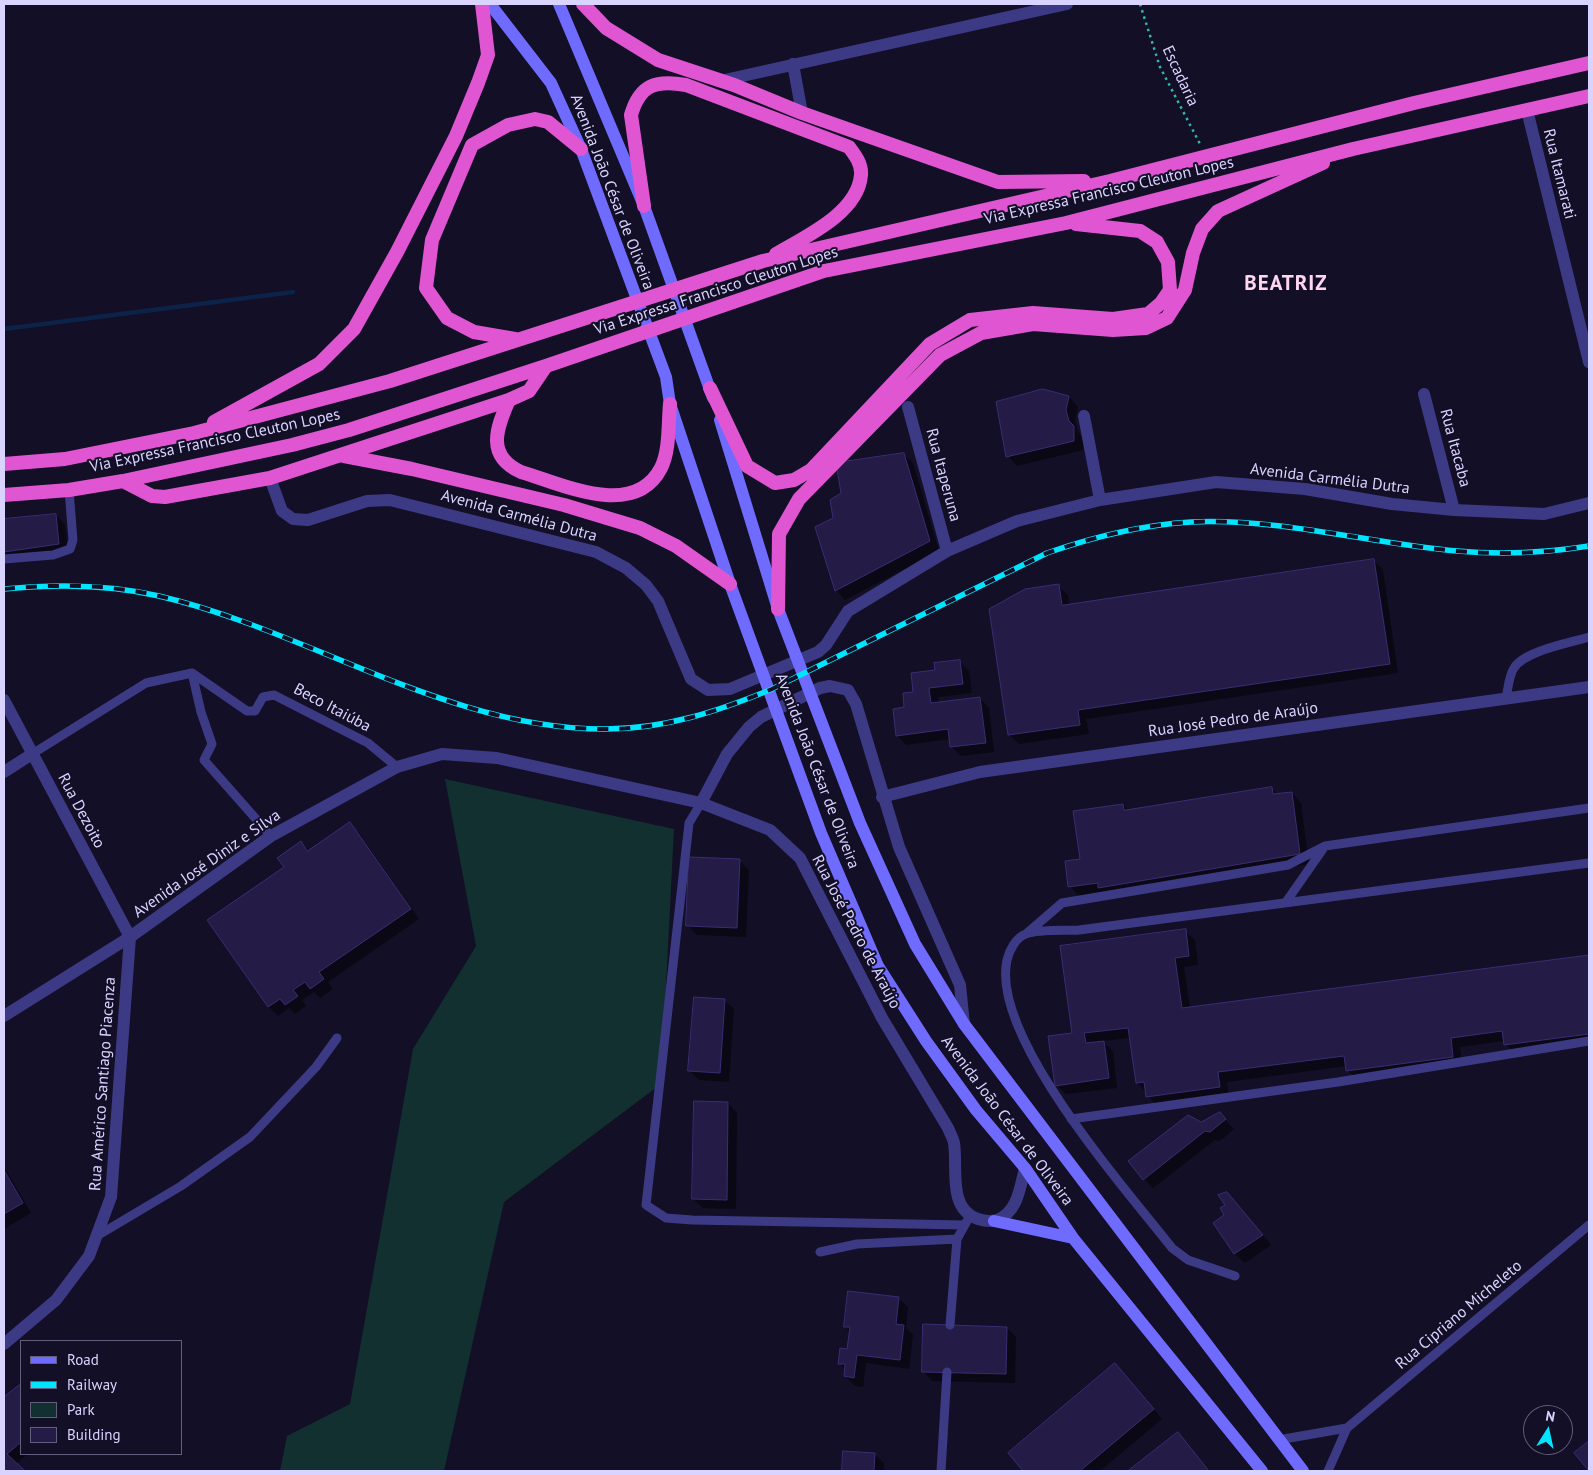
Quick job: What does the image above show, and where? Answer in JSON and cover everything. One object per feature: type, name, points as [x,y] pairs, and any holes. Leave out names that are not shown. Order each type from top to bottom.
[{"type":"highway","points":[[194,433],[319,364],[354,329],[397,252],[452,144],[478,83],[488,55],[482,4]]},
{"type":"highway","points":[[583,4],[606,28],[658,60],[998,182],[1110,181]]},
{"type":"highway","name":"Via Expressa Francisco Cleuton Lopes","points":[[4,464],[65,459],[194,433],[390,381],[764,261],[1110,181],[1414,103],[1589,63]]},
{"type":"highway","points":[[644,206],[631,115],[634,104],[645,89],[664,81],[686,85],[849,147],[858,160],[861,175],[852,200],[825,225],[764,261]]},
{"type":"highway","name":"Via Expressa Francisco Cleuton Lopes","points":[[4,495],[69,490],[123,481],[292,445],[339,432],[546,366],[824,271],[1066,223],[1353,149],[1589,96]]},
{"type":"highway","points":[[518,340],[474,332],[447,318],[426,288],[432,240],[472,145],[508,125],[536,119],[548,122],[581,149]]},
{"type":"highway","points":[[778,609],[779,534],[787,517],[799,499],[940,355],[981,333],[1024,326],[1121,330],[1146,328],[1167,318],[1186,290],[1193,253],[1202,228],[1218,211],[1353,149]]},
{"type":"highway","points":[[710,388],[747,466],[775,483],[794,480],[811,470],[869,406],[930,344],[970,320],[1033,313],[1114,319],[1148,314],[1161,303],[1170,290],[1168,262],[1157,242],[1140,231],[1066,223]]},
{"type":"highway","points":[[123,481],[152,496],[166,498],[270,478],[344,456],[509,400],[529,390],[546,366]]},
{"type":"highway","points":[[509,400],[498,424],[496,438],[498,452],[511,467],[603,496],[623,496],[636,491],[648,483],[661,468],[666,446],[670,404]]},
{"type":"highway","points":[[344,456],[412,469],[564,505],[640,528],[676,546],[730,584]]},
{"type":"main road","name":"Avenida João César de Oliveira","points":[[490,4],[551,83],[581,149],[620,258],[666,377],[670,404],[730,584],[821,833],[878,966],[926,1041],[971,1102],[1024,1168],[1073,1238],[1262,1471]]},
{"type":"main road","name":"Avenida João César de Oliveira","points":[[559,4],[658,242],[710,388],[778,609],[860,823],[915,944],[964,1024],[1303,1471]]},
{"type":"main road","points":[[994,1221],[1073,1238]]},
{"type":"street","points":[[720,81],[1066,4]]},
{"type":"street","points":[[793,64],[802,113]]},
{"type":"street","name":"Rua Itamarati","points":[[1527,110],[1589,362]]},
{"type":"street","name":"Rua Itacaba","points":[[1424,394],[1454,510]]},
{"type":"street","name":"Rua Itaperuna","points":[[908,407],[947,551]]},
{"type":"street","points":[[1084,416],[1100,500]]},
{"type":"street","name":"Avenida Carmélia Dutra","points":[[270,478],[282,511],[293,519],[308,520],[368,500],[390,500],[596,552],[626,568],[646,585],[658,601],[692,679],[708,690],[730,689],[818,652],[826,645],[848,611],[947,551],[1017,521],[1100,500],[1216,482],[1305,489],[1392,504],[1454,510],[1544,514],[1589,503]]},
{"type":"street","points":[[701,803],[727,754],[755,722],[771,711],[830,686],[848,690],[856,704],[882,797],[902,855],[960,985],[964,1024]]},
{"type":"street","name":"Rua José Pedro de Araújo","points":[[882,797],[980,772],[1589,687]]},
{"type":"street","name":"Rua Dezoito","points":[[4,700],[130,937]]},
{"type":"street","points":[[4,772],[32,754]]},
{"type":"street","name":"Avenida José Diniz e Silva","points":[[4,1016],[130,937],[271,836],[397,767],[442,754],[498,758],[701,803]]},
{"type":"street","name":"Rua José Pedro de Araújo","points":[[701,803],[770,830],[800,858],[882,1018],[954,1141],[955,1183],[959,1202],[967,1221]]},
{"type":"street","name":"Rua Américo Santiago Piacenza","points":[[4,1344],[56,1300],[89,1256],[111,1197],[130,937]]},
{"type":"street","points":[[967,1221],[994,1221],[1006,1216],[1013,1207],[1024,1168]]},
{"type":"lane","points":[[4,560],[53,555],[70,549],[73,540],[69,490]]},
{"type":"lane","points":[[1506,698],[1513,668],[1521,660],[1530,655],[1589,637]]},
{"type":"lane","points":[[32,754],[146,683],[192,673],[201,712],[212,744],[204,760],[271,836]]},
{"type":"lane","name":"Beco Itaiúba","points":[[192,673],[247,711],[255,711],[264,698],[274,695],[368,743],[397,767]]},
{"type":"lane","points":[[701,803],[689,823],[646,1205],[666,1218],[692,1220],[967,1221],[957,1239],[950,1325]]},
{"type":"lane","points":[[1235,1276],[1195,1263],[1172,1248],[1071,1119],[1040,1071],[1013,1017],[1004,971],[1009,950],[1062,903],[1288,865],[1325,846],[1589,808]]},
{"type":"lane","points":[[1286,902],[1325,846]]},
{"type":"lane","points":[[1025,934],[1080,930],[1589,862]]},
{"type":"lane","points":[[96,1236],[181,1186],[250,1137],[316,1067],[337,1038]]},
{"type":"lane","points":[[1071,1119],[1338,1082],[1589,1041]]},
{"type":"lane","name":"Rua Cipriano Micheleto","points":[[1328,1471],[1347,1428],[1589,1225]]},
{"type":"lane","points":[[820,1252],[858,1244],[957,1239]]},
{"type":"lane","points":[[941,1471],[946,1372]]},
{"type":"lane","points":[[1278,1440],[1347,1428]]},
{"type":"path","name":"Escadaria","points":[[1140,4],[1160,67],[1206,155]]},
{"type":"green space","points":[[445,779],[674,829],[661,1084],[504,1202],[444,1471],[280,1471],[287,1436],[350,1404],[413,1049],[476,946]]},
{"type":"building","points":[[1043,389],[1069,396],[1066,410],[1069,421],[1074,426],[1074,441],[1006,457],[996,402]]},
{"type":"building","points":[[904,453],[930,541],[835,591],[815,527],[833,518],[830,500],[841,493],[836,463]]},
{"type":"building","points":[[56,514],[59,544],[4,552],[4,519]]},
{"type":"building","points":[[1374,559],[1390,664],[1078,710],[1080,725],[1008,735],[989,609],[1025,589],[1059,584],[1062,605]]},
{"type":"building","points":[[960,660],[963,684],[929,688],[931,703],[980,697],[986,743],[950,747],[948,729],[896,736],[893,709],[904,707],[903,693],[913,692],[911,673],[935,670],[934,663]]},
{"type":"building","points":[[1272,787],[1273,794],[1292,792],[1300,854],[1098,888],[1098,883],[1068,887],[1065,861],[1080,859],[1073,811],[1123,804],[1124,810]]},
{"type":"building","points":[[350,822],[411,909],[319,972],[324,979],[310,989],[305,982],[293,990],[298,996],[285,1005],[280,999],[268,1007],[207,920],[284,867],[277,858],[301,841],[307,851]]},
{"type":"building","points":[[689,857],[740,859],[737,928],[686,926]]},
{"type":"building","points":[[1186,929],[1189,956],[1175,958],[1182,1008],[1589,955],[1589,1034],[1504,1045],[1502,1031],[1451,1038],[1453,1057],[1346,1071],[1344,1056],[1218,1072],[1220,1087],[1146,1097],[1144,1082],[1136,1083],[1128,1028],[1084,1033],[1086,1043],[1104,1041],[1109,1078],[1055,1086],[1048,1036],[1072,1033],[1060,946]]},
{"type":"building","points":[[694,997],[725,999],[720,1073],[688,1071]]},
{"type":"building","points":[[694,1101],[728,1102],[727,1200],[692,1199]]},
{"type":"building","points":[[1220,1112],[1226,1119],[1210,1132],[1205,1131],[1143,1180],[1128,1161],[1188,1115],[1201,1122]]},
{"type":"building","points":[[4,1170],[23,1203],[4,1214]]},
{"type":"building","points":[[1227,1192],[1263,1235],[1234,1254],[1213,1223],[1224,1215],[1220,1208],[1225,1205],[1218,1195]]},
{"type":"building","points":[[848,1291],[899,1297],[896,1324],[904,1325],[900,1360],[857,1355],[854,1378],[844,1376],[845,1364],[838,1364],[840,1348],[847,1349],[850,1327],[844,1327]]},
{"type":"building","points":[[923,1324],[1007,1327],[1006,1374],[922,1372]]},
{"type":"building","points":[[1115,1363],[1154,1409],[1080,1471],[1023,1471],[1008,1453]]},
{"type":"building","points":[[20,1385],[20,1443],[7,1454],[25,1471],[4,1471],[4,1397]]},
{"type":"building","points":[[1178,1432],[1209,1471],[1128,1471]]},
{"type":"building","points":[[1589,1441],[1589,1471],[1574,1453]]},
{"type":"building","points":[[843,1451],[875,1453],[874,1471],[842,1471]]},
{"type":"waterway","points":[[4,329],[293,292]]},
{"type":"railway","points":[[4,589],[82,586],[120,589],[159,596],[215,612],[435,697],[491,714],[548,725],[606,729],[649,726],[670,722],[712,711],[752,697],[772,689],[1047,553],[1100,537],[1136,529],[1191,522],[1258,524],[1291,527],[1424,547],[1490,553],[1540,552],[1589,546]]},
{"type":"district","name":"BEATRIZ","points":[[1286,284]]}]
